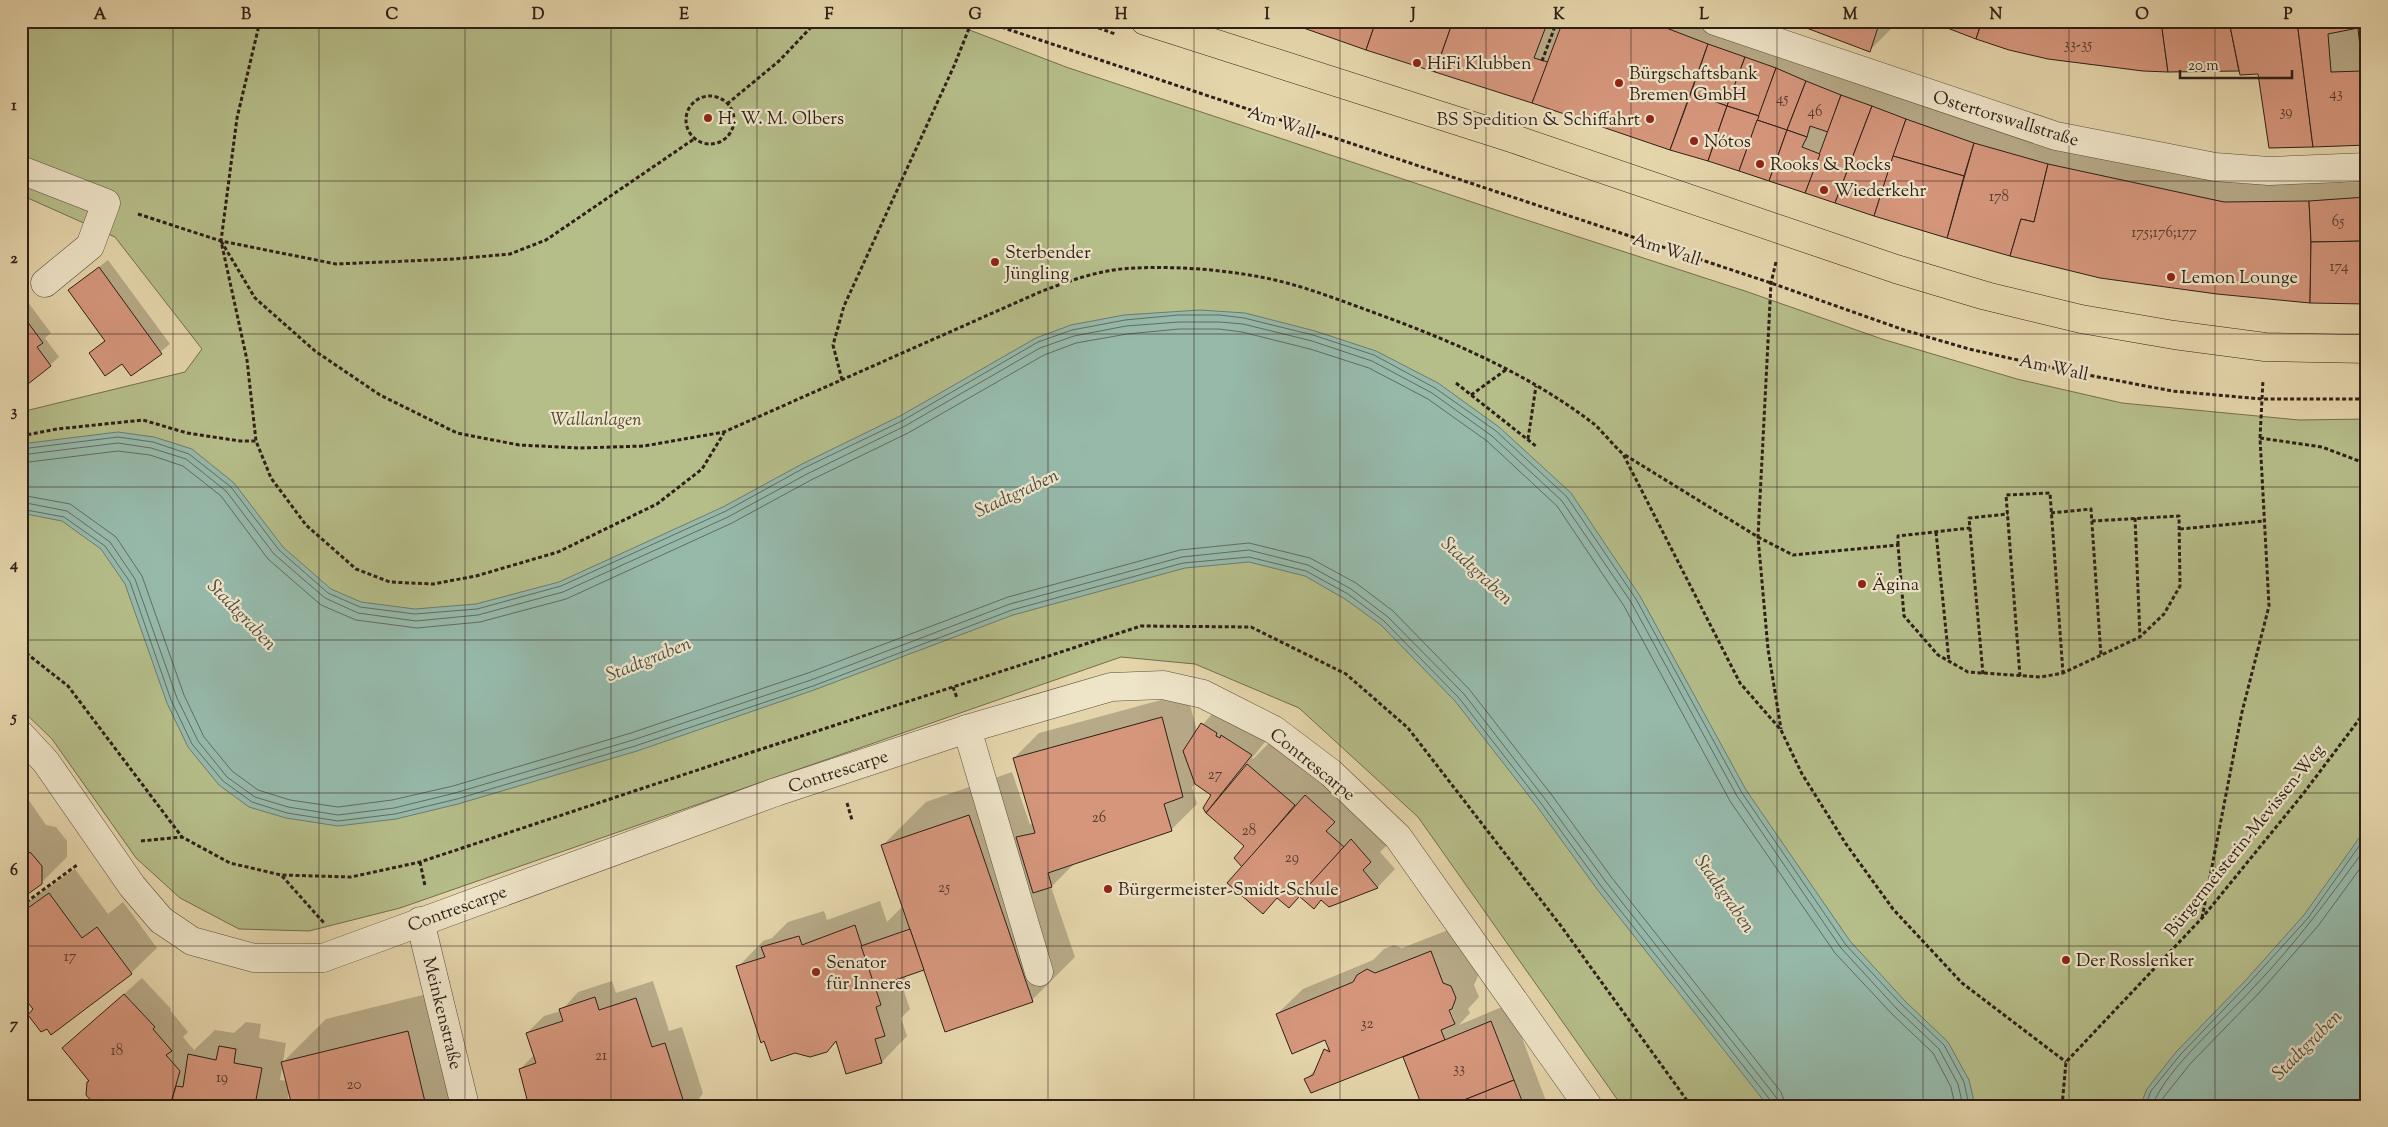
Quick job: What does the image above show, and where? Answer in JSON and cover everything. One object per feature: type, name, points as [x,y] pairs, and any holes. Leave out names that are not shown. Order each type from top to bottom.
[{"type":"main road","points":[[1146,21],[1977,293],[2071,317],[2174,335],[2265,347],[2367,349]]},
{"type":"street","name":"Ostertorswallstraße","points":[[1715,21],[2056,136],[2216,167],[2269,171],[2367,167]]},
{"type":"street","points":[[21,170],[106,203],[90,246],[45,283]]},
{"type":"street","name":"Contrescarpe","points":[[21,735],[46,762],[132,886],[162,920],[192,941],[254,958],[323,958],[776,792],[967,729],[1110,687],[1164,685],[1203,694],[1274,730],[1331,773],[1398,837],[1588,1106]]},
{"type":"street","points":[[967,729],[1039,972]]},
{"type":"street","name":"Meinkenstraße","points":[[420,921],[465,1106]]},
{"type":"path","points":[[260,21],[237,118],[221,241],[247,360],[256,441],[271,478],[306,525],[356,568],[390,582],[433,584],[476,576],[558,552],[657,504],[702,470],[724,432]]},
{"type":"path","points":[[727,104],[779,61],[817,21]]},
{"type":"path","points":[[842,380],[833,345],[844,306],[954,66],[972,21]]},
{"type":"path","name":"Am Wall","points":[[983,21],[1771,283],[1885,324],[1969,349],[2172,391],[2262,399],[2367,399]]},
{"type":"path","points":[[1542,61],[1557,21]]},
{"type":"path","points":[[712,96],[727,104],[733,119],[732,128],[723,140],[708,144],[694,139],[686,124],[690,106],[704,97],[712,96]]},
{"type":"path","points":[[106,203],[221,241],[336,264],[454,259],[510,254],[546,240],[694,139]]},
{"type":"path","points":[[1781,730],[1768,649],[1758,537],[1771,283],[1783,231]]},
{"type":"path","points":[[221,241],[255,298],[315,351],[380,395],[457,433],[519,445],[580,448],[644,446],[724,432],[1040,292],[1083,275],[1134,268],[1220,271],[1274,280],[1327,295],[1420,329],[1507,368],[1595,425],[1623,454],[1758,537],[1793,555],[1898,545]]},
{"type":"path","points":[[2202,918],[2242,712],[2269,606],[2260,438],[2265,347]]},
{"type":"path","points":[[1471,395],[1507,368]]},
{"type":"path","points":[[1456,383],[1537,447]]},
{"type":"path","points":[[1528,439],[1536,386]]},
{"type":"path","points":[[21,436],[57,429],[143,420],[187,433],[240,441],[256,441]]},
{"type":"path","points":[[2260,438],[2322,447],[2367,464]]},
{"type":"path","points":[[1623,454],[1740,683],[1781,730],[1802,774],[1846,844],[1893,909],[1962,983],[2066,1062],[2062,1106]]},
{"type":"path","points":[[2020,676],[2006,495],[2050,493],[2063,673]]},
{"type":"path","points":[[2051,513],[2091,508],[2101,656]]},
{"type":"path","points":[[1983,674],[1969,518],[2008,514]]},
{"type":"path","points":[[1970,528],[1898,536],[1904,616],[1938,655],[1968,672],[2041,677],[2063,673],[2140,637],[2164,614],[2180,586],[2179,516],[2092,521]]},
{"type":"path","points":[[2135,518],[2140,637]]},
{"type":"path","points":[[2180,529],[2264,521]]},
{"type":"path","points":[[1936,532],[1949,661]]},
{"type":"path","name":"Bürgermeisterin-Mevissen-Weg","points":[[2066,1062],[2202,918],[2303,794],[2367,709]]},
{"type":"path","points":[[848,806],[852,820]]},
{"type":"path","points":[[21,906],[104,845]]},
{"type":"path","points":[[281,875],[347,949]]},
{"type":"green space","name":"Wallanlagen","points":[[21,21],[946,21],[1066,67],[1745,291],[1882,339],[2017,379],[2122,403],[2299,420],[2367,419],[2367,1106],[1622,1106],[1418,817],[1299,708],[1195,664],[1121,657],[400,908],[309,931],[239,929],[180,898],[136,858],[52,739],[21,709],[21,412],[185,372],[202,349],[115,237],[21,195]]},
{"type":"water","name":"Stadtgraben","points":[[1200,310],[1245,313],[1315,331],[1376,351],[1438,383],[1499,427],[1571,493],[1640,596],[1746,790],[1850,941],[1905,1001],[1948,1042],[1969,1080],[1975,1106],[1768,1106],[1597,889],[1536,805],[1455,701],[1381,625],[1345,599],[1305,576],[1249,562],[1185,568],[1013,615],[814,690],[637,751],[458,804],[396,819],[338,826],[286,818],[249,807],[219,785],[188,747],[167,703],[125,584],[101,549],[62,521],[21,513],[21,444],[118,432],[154,437],[192,449],[234,483],[283,547],[331,589],[361,602],[415,609],[476,604],[559,582],[723,507],[802,464],[900,416],[1036,338],[1071,325],[1124,315]]},
{"type":"water","name":"Stadtgraben","points":[[2367,827],[2367,1106],[2140,1106],[2147,1089],[2176,1052],[2246,980],[2304,915]]},
{"type":"building","points":[[1296,21],[1376,21],[1366,50],[1295,25]]},
{"type":"building","points":[[1376,21],[1453,21],[1435,72],[1366,50]]},
{"type":"building","points":[[1453,21],[1548,21],[1534,58],[1548,62],[1532,103],[1435,72]]},
{"type":"building","points":[[1563,21],[1648,21],[1708,44],[1670,150],[1532,103]]},
{"type":"building","points":[[1788,21],[1880,21],[1870,52]]},
{"type":"building","points":[[1929,21],[1982,21],[1976,39]]},
{"type":"building","points":[[1982,21],[2161,21],[2168,72],[2143,71],[2048,59],[2009,50],[1976,39]]},
{"type":"building","points":[[2161,21],[2229,21],[2239,71],[2168,72]]},
{"type":"building","points":[[2229,21],[2297,21],[2313,147],[2269,148],[2258,74],[2240,75]]},
{"type":"building","points":[[2297,21],[2357,21],[2358,28],[2328,34],[2331,72],[2362,71],[2367,115],[2367,145],[2313,147]]},
{"type":"building","points":[[2357,21],[2367,21],[2367,115],[2358,28]]},
{"type":"building","points":[[1708,44],[1745,57],[1727,106],[1691,93]]},
{"type":"building","points":[[1745,57],[1776,68],[1759,116],[1727,106]]},
{"type":"building","points":[[1776,68],[1806,81],[1787,130],[1757,120]]},
{"type":"building","points":[[1806,81],[1841,95],[1828,132],[1810,126],[1807,137],[1787,130]]},
{"type":"building","points":[[1691,93],[1727,106],[1708,161],[1670,150]]},
{"type":"building","points":[[1841,95],[1872,106],[1835,203],[1805,193]]},
{"type":"building","points":[[1727,106],[1759,116],[1739,171],[1708,161]]},
{"type":"building","points":[[1872,106],[1906,119],[1874,216],[1835,203]]},
{"type":"building","points":[[1906,119],[1974,143],[1964,176],[1893,156]]},
{"type":"building","points":[[1757,120],[1787,130],[1769,181],[1739,171]]},
{"type":"building","points":[[1787,130],[1807,137],[1802,147],[1820,154],[1805,193],[1769,181]]},
{"type":"building","points":[[1974,143],[2048,164],[2034,222],[2021,219],[2010,256],[1947,238]]},
{"type":"building","points":[[1893,156],[1964,176],[1947,238],[1874,216]]},
{"type":"building","points":[[2048,164],[2224,202],[2309,201],[2311,242],[2310,303],[2217,294],[2100,278],[2010,256],[2021,219],[2034,222]]},
{"type":"building","points":[[2366,197],[2367,246],[2366,246]]},
{"type":"building","points":[[2366,197],[2366,241],[2311,242],[2309,201]]},
{"type":"building","points":[[2366,241],[2367,304],[2310,303],[2311,242]]},
{"type":"building","points":[[99,267],[162,354],[131,376],[122,364],[105,376],[89,353],[105,341],[68,290]]},
{"type":"building","points":[[21,313],[43,343],[37,347],[51,366],[28,384],[21,375]]},
{"type":"building","points":[[1162,717],[1183,797],[1164,804],[1172,831],[1048,873],[1052,887],[1033,893],[1016,837],[1035,833],[1013,758]]},
{"type":"building","points":[[1201,723],[1217,733],[1216,736],[1220,738],[1221,735],[1252,755],[1206,813],[1203,808],[1211,795],[1195,784],[1183,751]]},
{"type":"building","points":[[1247,764],[1295,805],[1242,867],[1234,858],[1244,846],[1206,813]]},
{"type":"building","points":[[1305,795],[1335,822],[1326,831],[1344,847],[1289,908],[1277,898],[1263,914],[1227,883]]},
{"type":"building","points":[[969,815],[1033,1002],[945,1032],[881,845]]},
{"type":"building","points":[[1351,839],[1371,862],[1363,870],[1378,888],[1329,907],[1321,900],[1314,909],[1299,896]]},
{"type":"building","points":[[21,850],[31,853],[42,866],[42,884],[21,899]]},
{"type":"building","points":[[49,893],[82,938],[97,927],[132,974],[51,1035],[47,1029],[41,1032],[28,1015],[33,1009],[21,994],[27,988],[21,980],[21,913]]},
{"type":"building","points":[[855,925],[881,1005],[876,1007],[885,1036],[875,1039],[882,1063],[846,1074],[836,1041],[827,1052],[810,1057],[795,1053],[771,1061],[764,1041],[761,1043],[736,966],[765,957],[761,947],[799,936],[802,945]]},
{"type":"building","points":[[910,929],[924,970],[875,987],[861,946]]},
{"type":"building","points":[[1431,951],[1443,983],[1451,986],[1456,998],[1452,1009],[1449,1010],[1455,1024],[1441,1030],[1445,1040],[1311,1093],[1304,1079],[1313,1075],[1324,1049],[1330,1052],[1325,1040],[1292,1054],[1276,1014],[1353,982],[1357,975],[1367,969],[1375,973]]},
{"type":"building","points":[[124,994],[155,1027],[153,1029],[172,1051],[166,1055],[180,1071],[170,1106],[94,1104],[86,1095],[87,1082],[89,1081],[62,1048]]},
{"type":"building","points":[[595,997],[599,1010],[636,998],[652,1047],[665,1043],[685,1106],[531,1106],[528,1103],[519,1069],[536,1063],[526,1033],[563,1021],[559,1009]]},
{"type":"building","points":[[1491,1021],[1514,1080],[1449,1106],[1422,1106],[1403,1057]]},
{"type":"building","points":[[408,1031],[426,1106],[292,1106],[281,1062]]},
{"type":"building","points":[[219,1046],[236,1049],[234,1063],[262,1068],[255,1105],[259,1106],[170,1106],[176,1086],[183,1087],[188,1054],[216,1060]]},
{"type":"building","points":[[1514,1080],[1524,1106],[1449,1106]]},
{"type":"place","name":"HiFi Klubben","points":[[1417,63]]},
{"type":"place","name":"Bürgschaftsbank Bremen GmbH","points":[[1619,83]]},
{"type":"place","name":"H. W. M. Olbers","points":[[708,118]]},
{"type":"place","name":"BS Spedition & Schiffahrt","points":[[1650,119]]},
{"type":"place","name":"Nótos","points":[[1694,141]]},
{"type":"place","name":"Rooks & Rocks","points":[[1760,164]]},
{"type":"place","name":"Wiederkehr","points":[[1824,190]]},
{"type":"place","name":"Sterbender Jüngling","points":[[995,262]]},
{"type":"place","name":"Lemon Lounge","points":[[2171,277]]},
{"type":"place","name":"Ägina","points":[[1862,584]]},
{"type":"place","name":"Bürgermeister-Smidt-Schule","points":[[1108,889]]},
{"type":"place","name":"Der Rosslenker","points":[[2066,960]]},
{"type":"place","name":"Senator für Inneres","points":[[816,972]]}]
